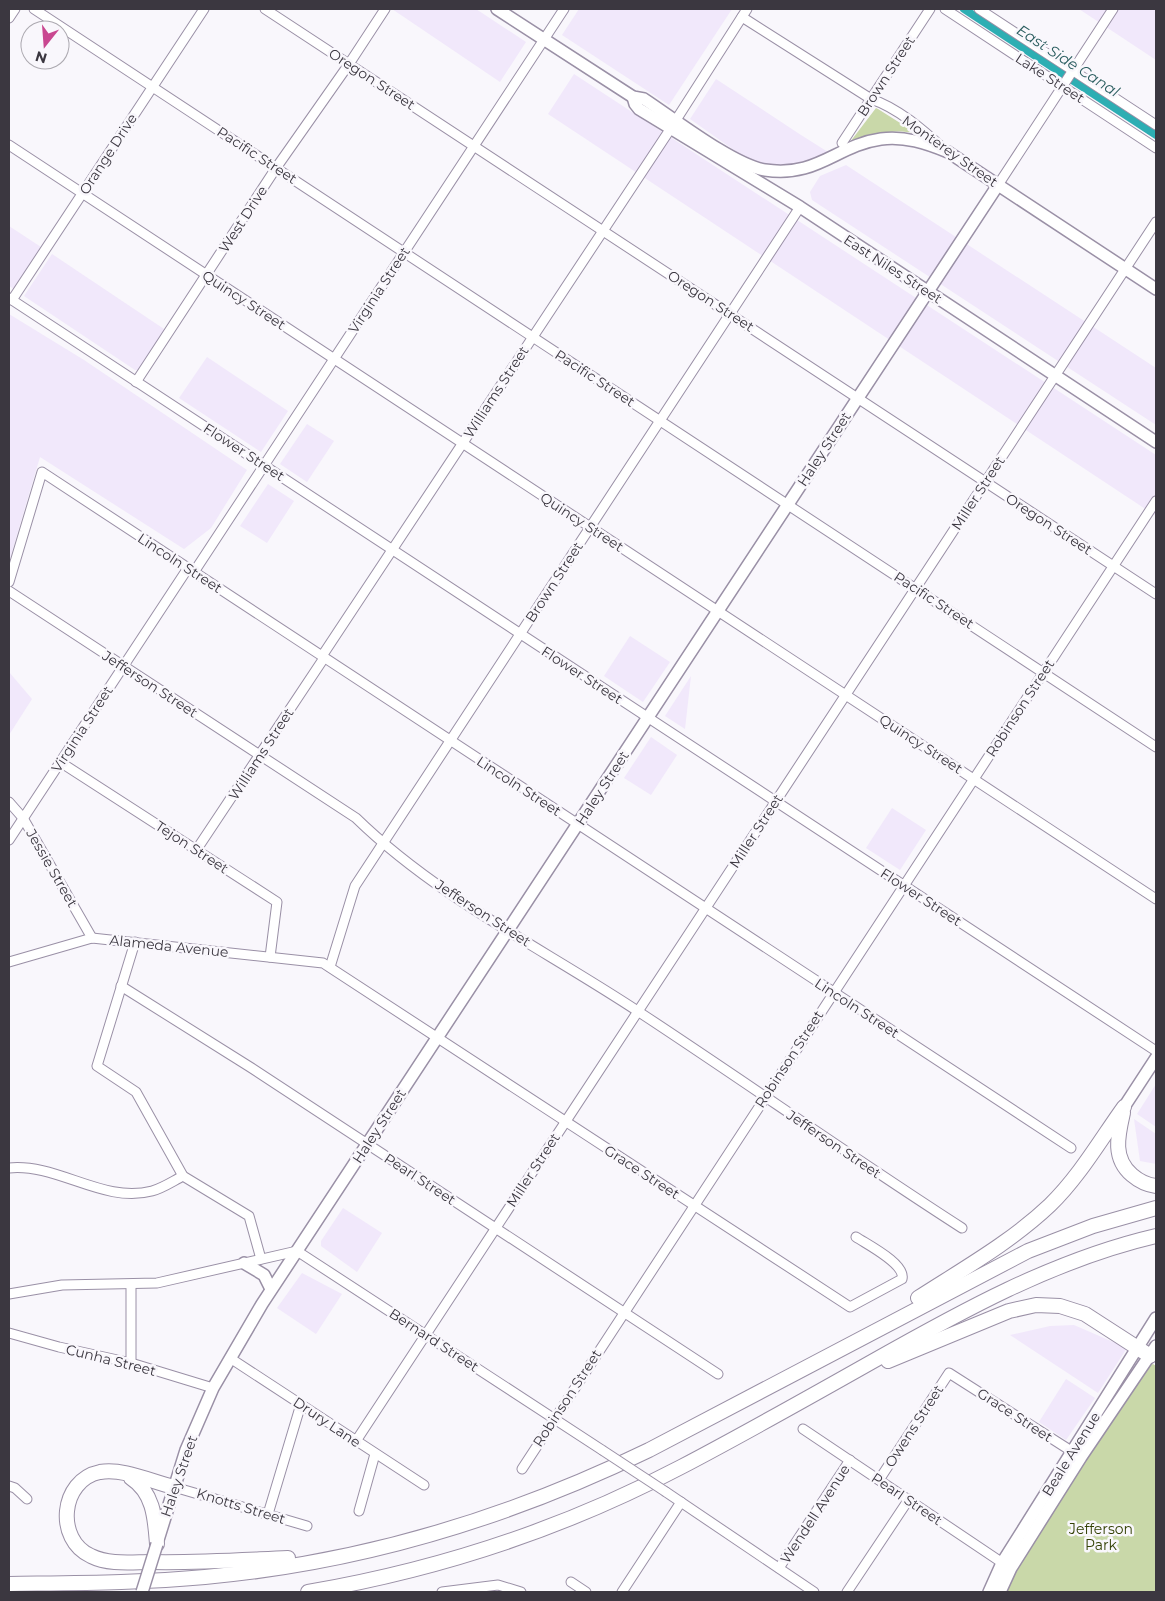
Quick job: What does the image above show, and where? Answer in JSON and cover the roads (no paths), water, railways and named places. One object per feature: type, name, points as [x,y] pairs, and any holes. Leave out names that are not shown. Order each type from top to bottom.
[{"type":"highway","points":[[1124,1107],[1118,1135],[1120,1160],[1126,1170],[1142,1183],[1156,1186]]},
{"type":"highway","points":[[852,1342],[1004,1242],[1051,1204],[1076,1174],[1124,1107]]},
{"type":"highway","points":[[9,1584],[122,1582],[207,1577],[387,1547],[478,1521],[590,1479],[649,1450],[1028,1251],[1093,1226],[1156,1208]]},
{"type":"highway","points":[[308,1592],[429,1566],[499,1544],[568,1519],[680,1468],[995,1296],[1099,1251],[1156,1236]]},
{"type":"highway","points":[[832,1384],[1010,1311],[1036,1305],[1060,1306],[1085,1314],[1137,1347],[1153,1351]]},
{"type":"highway","points":[[174,1487],[122,1473],[101,1472],[91,1475],[83,1481],[70,1497],[66,1514],[69,1533],[79,1548],[93,1558],[123,1562],[195,1563],[348,1555]]},
{"type":"highway","points":[[122,1473],[142,1485],[148,1495],[153,1509],[157,1544]]},
{"type":"main road","name":"East Niles Street","points":[[497,9],[633,97],[644,99],[735,170],[800,207],[1156,442]]},
{"type":"main road","name":"East Niles Street","points":[[674,124],[744,164],[764,170],[803,169],[816,166],[856,146],[882,139],[910,139],[948,152]]},
{"type":"main road","name":"Monterey Street","points":[[948,152],[1156,289]]},
{"type":"main road","name":"Haley Street","points":[[142,1592],[186,1450],[213,1388],[271,1289],[998,185]]},
{"type":"main road","points":[[1124,1107],[1156,1058]]},
{"type":"main road","points":[[244,1264],[264,1275],[271,1289]]},
{"type":"main road","name":"Beale Avenue","points":[[989,1592],[1076,1454],[1137,1347],[1156,1318]]},
{"type":"main road","name":"Beale Avenue","points":[[1076,1454],[1153,1351]]},
{"type":"main road","name":"Beale Avenue","points":[[1000,1592],[1007,1566]]},
{"type":"street","points":[[9,18],[15,9]]},
{"type":"street","name":"Pacific Street","points":[[34,9],[1156,746]]},
{"type":"street","name":"Orange Drive","points":[[11,299],[204,9]]},
{"type":"street","name":"Oregon Street","points":[[265,9],[1156,594]]},
{"type":"street","name":"West Drive","points":[[136,382],[276,168],[385,9]]},
{"type":"street","name":"Virginia Street","points":[[9,840],[123,667],[264,466],[564,9]]},
{"type":"street","name":"Brown Street","points":[[842,143],[930,9]]},
{"type":"street","name":"Lake Street","points":[[944,9],[1156,148]]},
{"type":"street","name":"Lake Street","points":[[979,9],[1156,125]]},
{"type":"street","name":"Haley Street","points":[[998,185],[1113,9]]},
{"type":"street","name":"Monterey Street","points":[[744,13],[871,99],[882,103],[924,131],[948,152]]},
{"type":"street","name":"Williams Street","points":[[197,849],[532,336],[674,124],[744,13]]},
{"type":"street","name":"Quincy Street","points":[[9,145],[1156,899]]},
{"type":"street","name":"Brown Street","points":[[330,967],[355,886],[800,207]]},
{"type":"street","name":"Miller Street","points":[[356,1441],[1156,222]]},
{"type":"street","name":"Flower Street","points":[[11,299],[1156,1052]]},
{"type":"street","name":"Lincoln Street","points":[[9,582],[42,472],[1071,1148]]},
{"type":"street","name":"Robinson Street","points":[[522,1469],[1156,501]]},
{"type":"street","name":"Jefferson Street","points":[[9,591],[356,818],[383,845],[508,931],[638,1011],[962,1228]]},
{"type":"street","name":"Tejon Street","points":[[60,762],[197,849],[276,902],[270,957]]},
{"type":"street","name":"Jessie Street","points":[[9,802],[23,818],[92,938]]},
{"type":"street","name":"Alameda Avenue","points":[[9,963],[92,938],[323,963],[330,967]]},
{"type":"street","points":[[135,942],[97,1066],[136,1092],[183,1176],[249,1216],[261,1260]]},
{"type":"street","name":"Grace Street","points":[[330,967],[693,1206],[850,1306],[902,1279],[903,1275],[899,1266],[856,1237]]},
{"type":"street","name":"Pearl Street","points":[[121,986],[718,1374]]},
{"type":"street","points":[[9,1168],[42,1170],[107,1190],[130,1194],[152,1190],[183,1176]]},
{"type":"street","points":[[9,1294],[62,1285],[157,1283],[297,1251]]},
{"type":"street","name":"Bernard Street","points":[[297,1251],[554,1418],[814,1592]]},
{"type":"street","points":[[131,1363],[132,1285]]},
{"type":"street","name":"Cunha Street","points":[[9,1333],[59,1347],[131,1363],[213,1388]]},
{"type":"street","name":"Drury Lane","points":[[230,1358],[424,1485]]},
{"type":"street","name":"Grace Street","points":[[949,1373],[1076,1454]]},
{"type":"street","name":"Owens Street","points":[[879,1480],[949,1373]]},
{"type":"street","points":[[268,1514],[301,1404]]},
{"type":"street","name":"Pearl Street","points":[[803,1429],[1007,1566]]},
{"type":"street","points":[[359,1511],[375,1454]]},
{"type":"street","name":"Wendell Avenue","points":[[779,1568],[850,1460]]},
{"type":"street","points":[[9,1486],[15,1488],[26,1499]]},
{"type":"street","name":"Knotts Street","points":[[174,1487],[306,1526]]},
{"type":"street","points":[[847,1592],[908,1499]]},
{"type":"street","points":[[622,1592],[681,1502]]},
{"type":"street","points":[[571,1582],[586,1592]]},
{"type":"street","points":[[442,1592],[498,1585],[521,1592]]},
{"type":"waterway","name":"East Side Canal","points":[[964,9],[1156,135]]},
{"type":"park label","name":"Jefferson Park","points":[[1101,1538]]}]
